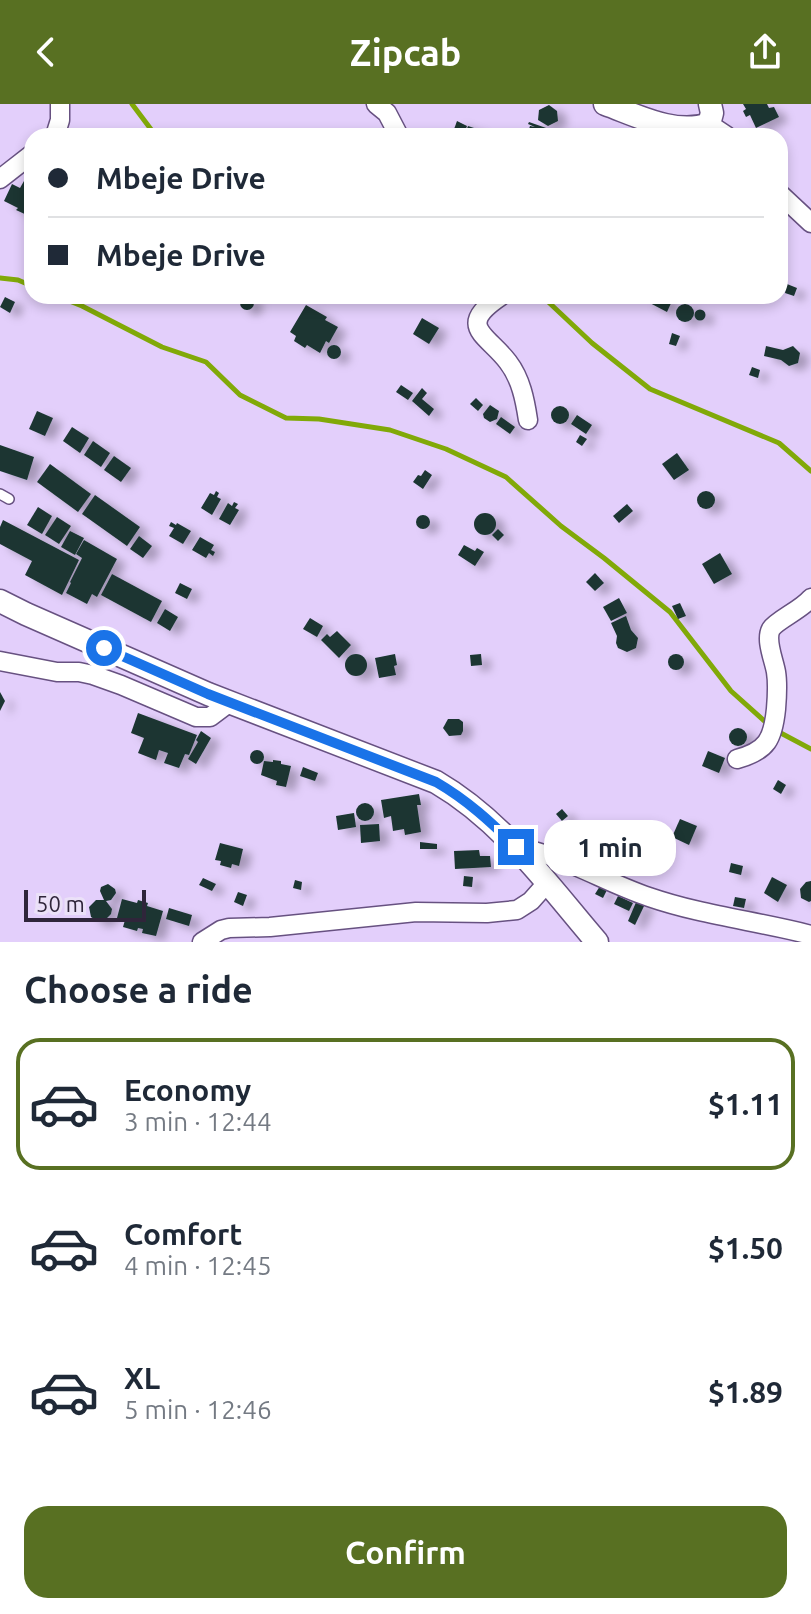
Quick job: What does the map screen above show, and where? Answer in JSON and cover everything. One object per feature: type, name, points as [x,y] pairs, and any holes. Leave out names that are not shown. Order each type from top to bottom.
[{"type":"street","points":[[58,128],[60,104]]},
{"type":"street","points":[[376,104],[387,113],[395,128]]},
{"type":"street","points":[[605,104],[682,128],[699,127],[715,121]]},
{"type":"street","points":[[0,179],[24,160]]},
{"type":"street","points":[[788,201],[811,223]]},
{"type":"street","points":[[489,304],[480,315],[479,329],[514,371],[525,399],[528,420]]},
{"type":"street","points":[[737,759],[761,748],[773,729],[777,675],[769,641],[772,627],[811,598]]},
{"type":"street","points":[[0,601],[230,702],[436,782],[459,795],[516,847],[597,942]]},
{"type":"street","points":[[0,661],[93,675],[196,717],[210,717],[230,702]]},
{"type":"street","points":[[516,847],[548,855],[645,896],[677,906],[811,935]]},
{"type":"street","points":[[202,942],[229,928],[270,927],[390,914],[517,910],[525,907],[547,883]]},
{"type":"building","points":[[743,104],[767,104],[769,108],[774,107],[779,117],[756,128],[750,115],[746,117]]},
{"type":"building","points":[[549,105],[557,111],[558,121],[548,126],[538,120],[539,110]]},
{"type":"building","points":[[457,121],[467,126],[466,128],[454,128]]},
{"type":"building","points":[[528,124],[546,128],[529,128],[535,127]]},
{"type":"building","points":[[24,181],[24,214],[4,201],[12,184],[20,188]]},
{"type":"building","points":[[788,284],[797,288],[794,296],[788,294]]},
{"type":"building","points":[[5,297],[15,302],[10,313],[0,307]]},
{"type":"building","points":[[240,304],[254,304],[247,310]]},
{"type":"building","points":[[652,304],[671,304],[667,312]]},
{"type":"building","points":[[685,304],[694,313],[685,322],[676,313]]},
{"type":"building","points":[[306,305],[338,327],[320,353],[294,341],[296,336],[290,332]]},
{"type":"building","points":[[700,310],[705,315],[700,320],[695,315]]},
{"type":"building","points":[[422,318],[439,328],[429,344],[413,334]]},
{"type":"building","points":[[672,333],[680,336],[676,346],[669,344]]},
{"type":"building","points":[[334,345],[341,352],[334,359],[327,352]]},
{"type":"building","points":[[766,346],[783,350],[793,346],[800,353],[798,363],[789,366],[781,360],[764,356]]},
{"type":"building","points":[[752,367],[760,370],[758,378],[749,375]]},
{"type":"building","points":[[401,385],[413,393],[408,400],[396,392]]},
{"type":"building","points":[[422,388],[427,393],[422,399],[434,409],[429,416],[412,401]]},
{"type":"building","points":[[476,398],[483,405],[478,411],[470,404]]},
{"type":"building","points":[[490,405],[499,411],[497,419],[490,422],[483,414]]},
{"type":"building","points":[[560,406],[569,415],[560,424],[551,415]]},
{"type":"building","points":[[37,411],[53,418],[45,436],[29,429]]},
{"type":"building","points":[[577,415],[592,425],[586,434],[571,424]]},
{"type":"building","points":[[501,417],[515,427],[510,434],[496,424]]},
{"type":"building","points":[[72,427],[89,438],[80,453],[63,441]]},
{"type":"building","points":[[580,435],[587,439],[582,446],[576,442]]},
{"type":"building","points":[[93,441],[110,453],[101,467],[84,455]]},
{"type":"building","points":[[0,445],[34,457],[27,480],[0,471]]},
{"type":"building","points":[[677,453],[689,470],[674,480],[662,464]]},
{"type":"building","points":[[114,456],[131,468],[121,482],[104,470]]},
{"type":"building","points":[[50,464],[91,494],[78,512],[37,482]]},
{"type":"building","points":[[425,470],[432,475],[423,489],[413,482]]},
{"type":"building","points":[[216,491],[221,499],[212,515],[201,508],[210,493],[214,495]]},
{"type":"building","points":[[706,491],[715,500],[706,509],[697,500]]},
{"type":"building","points":[[95,495],[140,527],[127,546],[82,514]]},
{"type":"building","points":[[234,502],[239,510],[230,525],[219,519],[228,503],[232,506]]},
{"type":"building","points":[[627,504],[633,511],[619,523],[613,516]]},
{"type":"building","points":[[38,507],[52,516],[42,534],[27,525]]},
{"type":"building","points":[[485,513],[493,516],[496,524],[493,532],[485,535],[477,532],[474,524],[477,516]]},
{"type":"building","points":[[423,515],[430,522],[423,529],[416,522]]},
{"type":"building","points":[[57,517],[71,526],[59,544],[45,535]]},
{"type":"building","points":[[3,520],[79,560],[62,595],[25,575],[32,561],[0,544]]},
{"type":"building","points":[[171,522],[191,531],[183,544],[169,536],[174,528],[169,526]]},
{"type":"building","points":[[498,529],[504,535],[498,541],[492,535]]},
{"type":"building","points":[[70,531],[84,538],[75,555],[61,547]]},
{"type":"building","points":[[139,536],[152,546],[143,558],[130,549]]},
{"type":"building","points":[[200,537],[214,545],[211,550],[215,552],[213,556],[209,553],[206,558],[192,550]]},
{"type":"building","points":[[84,540],[117,559],[97,597],[92,594],[87,604],[66,593],[82,558],[76,554]]},
{"type":"building","points":[[464,545],[484,552],[475,566],[458,555]]},
{"type":"building","points":[[720,553],[732,574],[714,584],[702,564]]},
{"type":"building","points":[[595,573],[604,583],[595,591],[586,582]]},
{"type":"building","points":[[112,574],[162,601],[151,622],[101,595]]},
{"type":"building","points":[[180,583],[192,589],[187,599],[175,593]]},
{"type":"building","points":[[619,598],[627,613],[611,621],[603,607]]},
{"type":"building","points":[[680,603],[686,616],[678,619],[672,606]]},
{"type":"building","points":[[165,609],[178,617],[170,631],[157,623]]},
{"type":"building","points":[[626,616],[638,638],[636,648],[627,652],[618,648],[611,623]]},
{"type":"building","points":[[310,618],[323,626],[317,637],[303,629]]},
{"type":"building","points":[[337,631],[351,645],[339,658],[321,640]]},
{"type":"building","points":[[356,654],[367,665],[356,676],[345,665]]},
{"type":"building","points":[[395,654],[396,675],[379,678],[375,658]]},
{"type":"building","points":[[481,654],[482,665],[471,666],[470,655]]},
{"type":"building","points":[[676,654],[682,656],[682,668],[676,670],[670,668],[668,662],[670,656]]},
{"type":"building","points":[[0,692],[5,701],[0,711]]},
{"type":"building","points":[[138,713],[197,735],[189,755],[185,754],[179,768],[164,763],[168,753],[159,750],[156,760],[138,753],[144,738],[131,733]]},
{"type":"building","points":[[448,719],[463,722],[461,735],[449,736],[443,728]]},
{"type":"building","points":[[734,728],[742,728],[747,737],[745,744],[734,746],[729,741],[729,733]]},
{"type":"building","points":[[201,731],[211,738],[196,764],[188,759]]},
{"type":"building","points":[[257,750],[264,757],[257,764],[250,757]]},
{"type":"building","points":[[708,751],[725,758],[719,773],[702,766]]},
{"type":"building","points":[[273,760],[291,766],[286,787],[276,785],[277,781],[261,775],[264,761]]},
{"type":"building","points":[[303,767],[318,773],[315,781],[300,776]]},
{"type":"building","points":[[778,780],[786,785],[781,794],[773,789]]},
{"type":"building","points":[[419,794],[421,805],[417,805],[421,832],[405,835],[404,829],[393,831],[391,816],[384,818],[381,800]]},
{"type":"building","points":[[365,803],[374,812],[365,821],[356,812]]},
{"type":"building","points":[[562,809],[568,816],[562,821],[556,814]]},
{"type":"building","points":[[354,813],[356,827],[338,830],[336,816]]},
{"type":"building","points":[[680,819],[697,826],[689,845],[672,837]]},
{"type":"building","points":[[379,824],[380,841],[361,843],[360,825]]},
{"type":"building","points":[[420,842],[437,844],[437,849],[420,849]]},
{"type":"building","points":[[220,843],[243,849],[239,866],[232,864],[231,868],[215,860]]},
{"type":"building","points":[[479,850],[480,856],[490,856],[491,867],[455,869],[454,851]]},
{"type":"building","points":[[731,863],[743,866],[741,875],[729,872]]},
{"type":"building","points":[[464,876],[473,877],[472,887],[463,886]]},
{"type":"building","points":[[772,877],[787,885],[778,902],[764,893]]},
{"type":"building","points":[[203,878],[216,884],[212,891],[199,885]]},
{"type":"building","points":[[295,880],[302,882],[301,890],[293,888]]},
{"type":"building","points":[[811,881],[809,902],[801,898],[800,889]]},
{"type":"building","points":[[108,884],[116,893],[106,901],[112,909],[111,914],[99,922],[91,917],[89,907],[96,900],[104,900],[101,887]]},
{"type":"building","points":[[600,886],[607,890],[603,898],[595,894]]},
{"type":"building","points":[[238,892],[247,895],[243,906],[234,902]]},
{"type":"building","points":[[618,896],[633,903],[629,911],[614,904]]},
{"type":"building","points":[[735,897],[746,899],[744,908],[733,906]]},
{"type":"building","points":[[122,899],[137,903],[138,900],[163,911],[156,936],[142,933],[143,929],[138,928],[137,931],[123,927],[125,920],[117,918]]},
{"type":"building","points":[[637,900],[645,904],[635,925],[628,921]]},
{"type":"building","points":[[169,908],[192,915],[189,926],[166,919]]},
{"type":"waterway","points":[[132,104],[150,128]]},
{"type":"waterway","points":[[0,278],[24,283]]},
{"type":"waterway","points":[[77,304],[162,347],[206,362],[240,395],[286,418],[319,419],[390,430],[446,449],[506,477],[561,526],[670,612],[731,691],[769,725]]},
{"type":"waterway","points":[[551,304],[592,343],[650,389],[779,443],[811,471]]},
{"type":"waterway","points":[[777,731],[811,749]]},
{"type":"route","points":[[104,648],[208,694],[436,782],[459,795],[516,847]]}]
